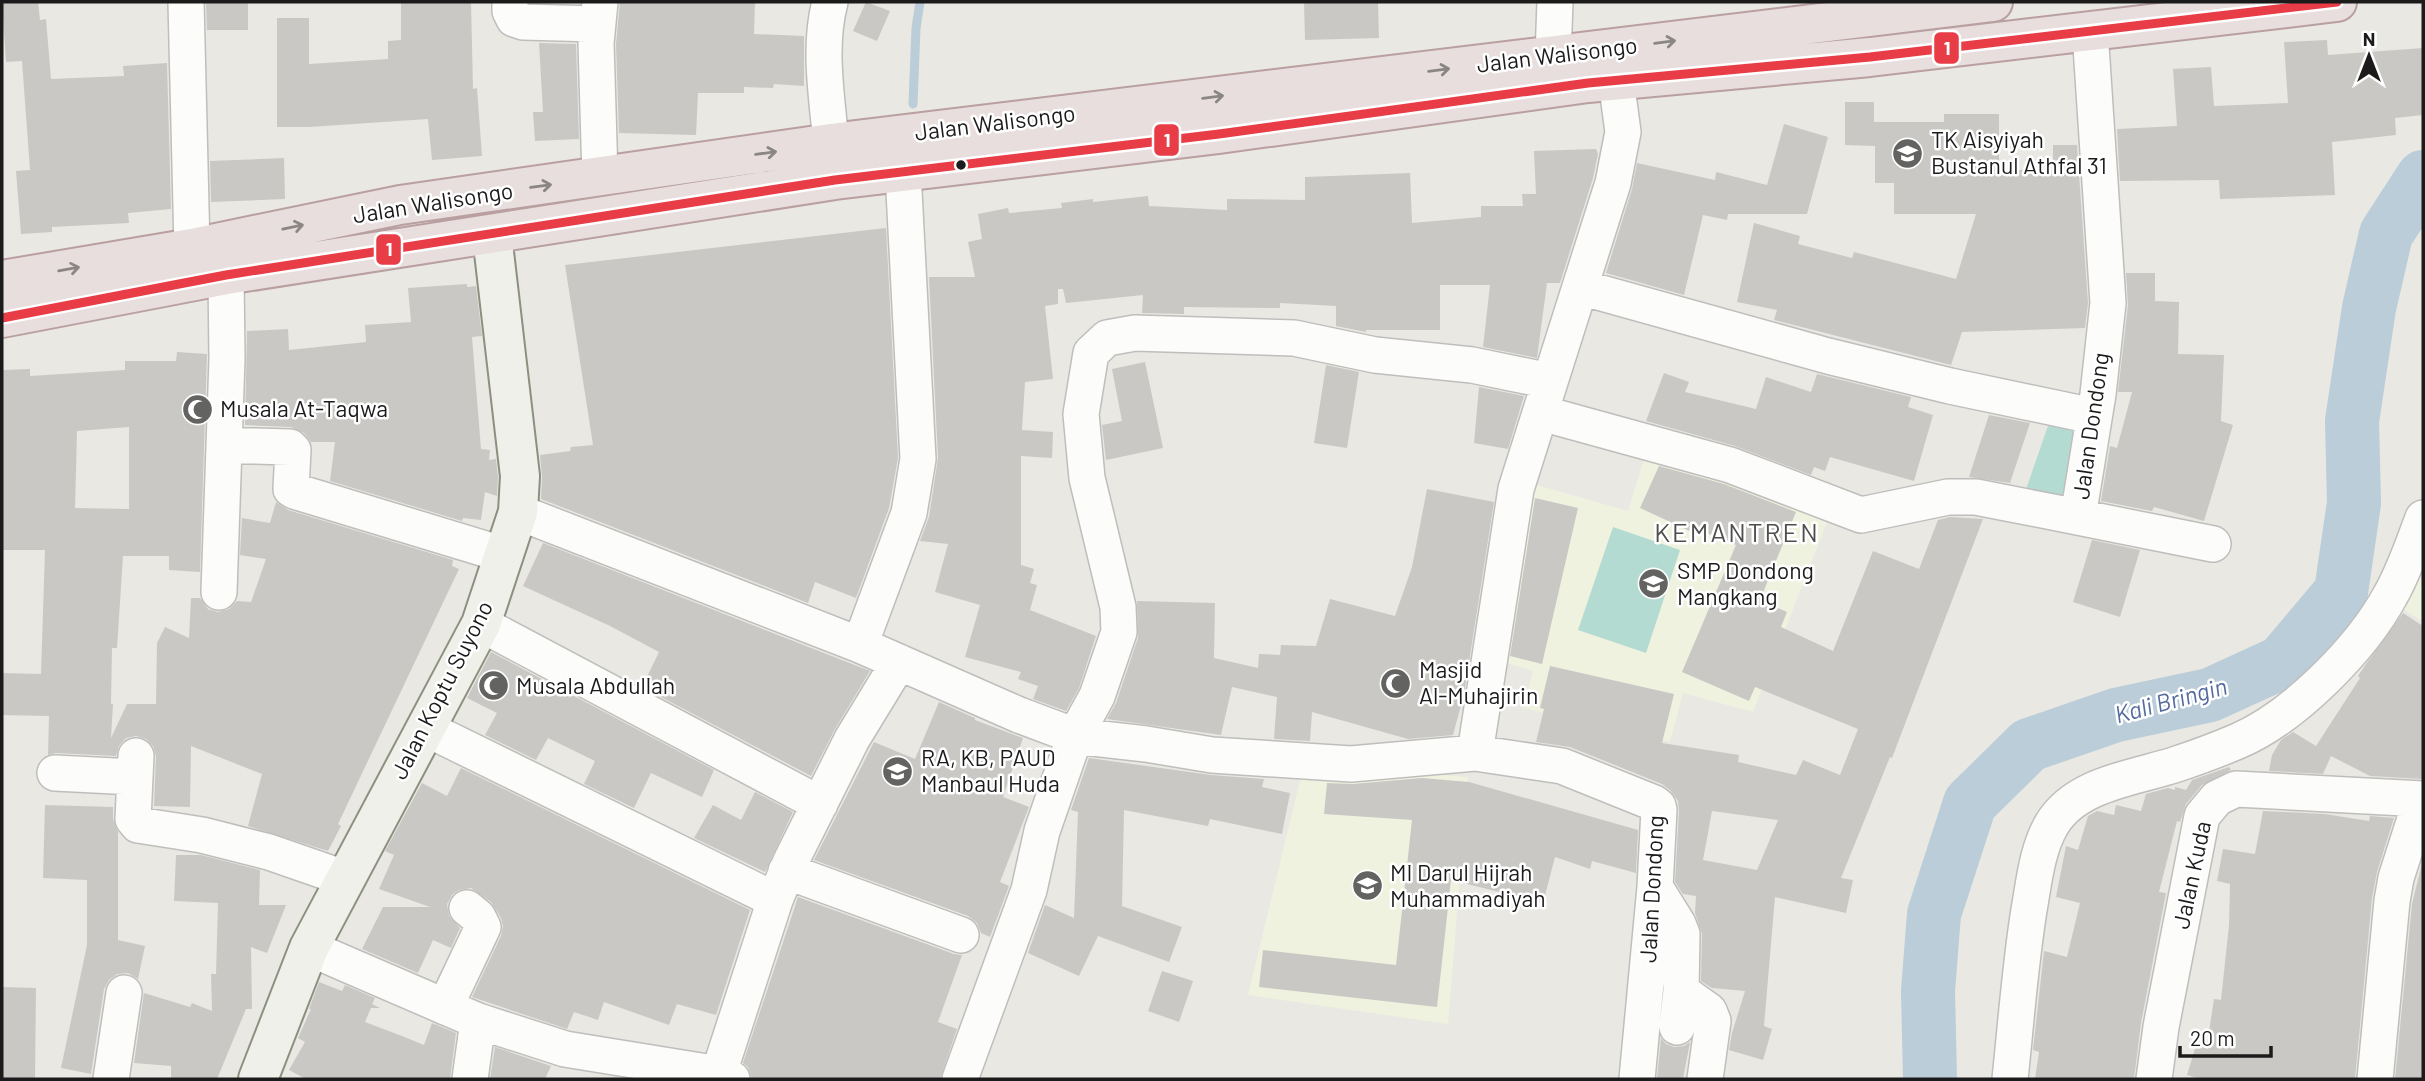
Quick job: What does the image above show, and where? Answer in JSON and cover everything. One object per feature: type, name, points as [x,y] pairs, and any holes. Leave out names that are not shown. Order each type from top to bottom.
[{"type":"highway","name":"Jalan Walisongo","points":[[2,280],[192,248],[400,205],[831,143],[1553,56],[1904,8],[1993,2]]},
{"type":"highway","points":[[2,318],[226,275],[835,180],[1219,134],[1616,80],[1870,57],[2337,2]]},
{"type":"main road","name":"Jalan Koptu Suyono","points":[[258,1079],[309,948],[481,624],[518,512],[520,475],[492,235]]},
{"type":"street","points":[[186,2],[192,248]]},
{"type":"street","points":[[510,2],[514,19],[523,22],[599,13],[596,43],[600,177]]},
{"type":"street","points":[[830,2],[826,18],[824,58],[831,143]]},
{"type":"street","points":[[1553,56],[1555,2]]},
{"type":"street","name":"Jalan Dondong","points":[[960,1079],[1029,890],[1042,831],[1075,736],[1097,696],[1119,632],[1118,607],[1087,478],[1081,414],[1091,353],[1107,338],[1135,333],[1294,338],[1375,355],[1472,365],[1546,397],[1861,515],[1948,497],[1976,498],[2078,517],[2098,394],[2108,303],[2090,31]]},
{"type":"street","points":[[518,512],[860,645],[1019,715],[1075,736],[1212,755],[1351,764],[1475,753],[1516,489],[1613,183],[1623,132],[1616,80]]},
{"type":"street","points":[[860,645],[909,513],[918,459],[903,172]]},
{"type":"street","points":[[219,592],[225,444],[226,275]]},
{"type":"street","points":[[1580,287],[1828,356],[1950,386],[2093,416]]},
{"type":"street","points":[[225,444],[290,447],[293,450],[291,489],[294,491],[505,555]]},
{"type":"street","points":[[2078,517],[2213,544]]},
{"type":"street","points":[[2010,1079],[2021,960],[2034,881],[2051,825],[2060,813],[2085,795],[2241,740],[2309,694],[2370,628],[2390,596],[2423,518]]},
{"type":"street","points":[[481,624],[820,804]]},
{"type":"street","points":[[309,948],[478,1021],[565,1049],[722,1078],[781,886],[852,739],[899,662]]},
{"type":"street","points":[[425,728],[781,886],[961,935]]},
{"type":"street","name":"Jalan Dondong","points":[[1475,753],[1562,766],[1658,806],[1655,887],[1637,1079]]},
{"type":"street","points":[[55,773],[135,766],[133,818],[138,825],[202,835],[247,846],[344,878]]},
{"type":"street","name":"Jalan Kuda","points":[[2154,1079],[2161,1027],[2202,816],[2217,798],[2236,789],[2422,799]]},
{"type":"street","points":[[2375,1079],[2392,901],[2396,878],[2422,799]]},
{"type":"street","points":[[1655,887],[1682,934],[1678,1027]]},
{"type":"street","points":[[445,1007],[483,928],[478,917],[467,908]]},
{"type":"street","points":[[1681,991],[1709,1011],[1713,1021],[1705,1079]]},
{"type":"street","points":[[111,1079],[124,993]]},
{"type":"street","points":[[470,1079],[478,1021]]},
{"type":"shaded area","points":[[2049,423],[2083,434],[2057,509],[2023,498]]},
{"type":"shaded area","name":"SMP Dondong Mangkang","points":[[1648,446],[1836,499],[1753,712],[1683,693],[1670,742],[1523,708],[1533,671],[1487,657],[1530,483],[1628,511]]},
{"type":"shaded area","points":[[1613,527],[1680,550],[1646,653],[1578,630]]},
{"type":"shaded area","points":[[2423,543],[2423,621],[2397,606]]},
{"type":"shaded area","name":"MI Darul Hijrah Muhammadiyah","points":[[1304,764],[1468,777],[1448,1024],[1248,995]]},
{"type":"building","points":[[2,2],[38,2],[40,20],[46,19],[51,79],[124,76],[123,66],[167,63],[171,209],[128,213],[129,223],[52,227],[52,232],[21,234],[16,171],[30,170],[22,61],[6,62]]},
{"type":"building","points":[[206,2],[248,2],[248,30],[207,30]]},
{"type":"building","points":[[401,2],[471,2],[473,89],[477,88],[482,156],[432,160],[428,119],[277,127],[277,18],[309,18],[309,64],[388,59],[388,41],[401,40]]},
{"type":"building","points":[[620,2],[755,2],[754,34],[804,36],[804,86],[774,84],[773,88],[744,87],[744,93],[698,93],[696,135],[619,133],[616,44]]},
{"type":"building","points":[[866,2],[890,11],[877,41],[853,31]]},
{"type":"building","points":[[1304,2],[1378,2],[1379,38],[1305,40]]},
{"type":"building","points":[[2327,40],[2328,55],[2423,48],[2423,115],[2395,118],[2396,135],[2332,142],[2335,195],[2220,199],[2219,180],[2120,181],[2117,129],[2177,126],[2173,69],[2211,67],[2214,106],[2288,103],[2284,42]]},
{"type":"building","points":[[539,43],[576,44],[579,139],[535,141],[533,112],[543,112]]},
{"type":"building","points":[[1845,102],[1874,102],[1874,122],[1944,122],[1944,114],[1999,114],[1999,170],[2053,170],[2053,145],[2077,145],[2088,303],[2085,328],[1962,332],[1951,365],[1774,320],[1777,310],[1737,302],[1754,223],[1800,236],[1798,244],[1852,258],[1854,252],[1956,279],[1976,214],[1894,214],[1894,183],[1875,183],[1875,146],[1845,145]]},
{"type":"building","points":[[1784,124],[1828,137],[1807,214],[1728,214],[1727,220],[1703,215],[1684,295],[1606,273],[1632,189],[1637,163],[1715,180],[1716,172],[1767,185]]},
{"type":"building","points":[[1596,149],[1598,154],[1593,178],[1560,283],[1547,283],[1537,358],[1483,347],[1490,285],[1440,285],[1440,330],[1366,332],[1336,326],[1336,306],[1280,303],[1280,308],[1184,307],[1184,314],[1142,313],[1143,295],[1066,303],[1063,289],[1058,289],[1058,304],[1045,306],[1053,379],[1025,382],[1022,430],[1053,432],[1052,458],[1021,456],[1021,565],[1034,569],[1030,583],[1037,585],[1030,610],[1096,636],[1079,688],[1066,711],[1033,699],[1038,686],[1018,679],[1021,672],[965,657],[980,605],[935,592],[948,544],[920,541],[929,517],[938,458],[929,277],[975,277],[968,242],[982,239],[978,214],[1008,208],[1009,213],[1062,208],[1061,203],[1148,196],[1149,206],[1227,210],[1227,199],[1305,200],[1305,177],[1410,173],[1412,223],[1481,217],[1481,206],[1523,206],[1522,194],[1536,194],[1534,151]]},
{"type":"building","points":[[284,158],[285,199],[211,202],[210,161]]},
{"type":"building","points":[[886,228],[898,458],[889,508],[856,598],[815,582],[808,603],[541,499],[540,455],[570,451],[571,447],[593,445],[565,265]]},
{"type":"building","points":[[2126,273],[2155,273],[2155,301],[2179,302],[2178,354],[2224,355],[2221,421],[2233,425],[2204,521],[2154,507],[2152,511],[2101,501],[2110,446],[2117,448],[2132,392],[2118,392],[2128,305]]},
{"type":"building","points":[[467,284],[467,287],[476,286],[482,336],[472,337],[481,449],[490,450],[489,460],[496,459],[498,477],[497,496],[485,492],[481,520],[463,518],[462,521],[330,481],[335,442],[311,442],[304,433],[291,427],[245,425],[247,331],[288,329],[289,350],[366,342],[365,325],[411,322],[408,288]]},
{"type":"building","points":[[177,352],[207,354],[200,572],[169,570],[169,556],[123,556],[117,648],[112,648],[111,738],[127,704],[156,704],[157,643],[165,627],[189,638],[191,598],[200,598],[208,609],[218,612],[229,609],[237,601],[251,602],[266,559],[240,555],[242,518],[270,523],[276,502],[288,510],[453,560],[452,566],[459,569],[338,824],[341,826],[328,851],[248,826],[262,774],[191,746],[190,807],[154,806],[156,756],[153,746],[146,739],[136,736],[126,738],[119,746],[116,756],[56,753],[48,755],[49,716],[2,715],[2,673],[41,674],[45,550],[2,550],[2,370],[30,369],[30,376],[125,370],[125,361],[176,361]],"holes":[[[129,427],[129,509],[75,508],[77,431]]]},
{"type":"building","points":[[1145,362],[1163,448],[1106,460],[1102,425],[1122,421],[1112,369]]},
{"type":"building","points":[[1326,365],[1359,372],[1347,448],[1314,443]]},
{"type":"building","points":[[1664,373],[1689,382],[1685,392],[1756,409],[1766,377],[1811,392],[1817,374],[1911,397],[1908,407],[1933,415],[1914,481],[1830,457],[1825,471],[1814,467],[1811,475],[1735,446],[1646,421]]},
{"type":"building","points":[[1479,387],[1524,396],[1508,449],[1474,443]]},
{"type":"building","points":[[1989,415],[2030,423],[2010,483],[1969,477]]},
{"type":"building","points":[[1659,466],[1724,484],[1796,512],[1760,600],[1787,612],[1781,627],[1833,651],[1873,551],[1919,569],[1938,520],[1950,517],[1983,519],[1892,758],[1890,757],[1841,878],[1853,880],[1846,913],[1775,897],[1764,1026],[1772,1029],[1763,1060],[1729,1050],[1745,991],[1712,988],[1701,981],[1702,934],[1695,913],[1696,896],[1683,894],[1675,882],[1679,811],[1678,801],[1671,791],[1662,784],[1570,747],[1536,742],[1544,709],[1540,708],[1550,666],[1674,694],[1662,743],[1739,755],[1738,762],[1796,775],[1803,760],[1840,775],[1858,729],[1755,687],[1749,701],[1682,672],[1736,545],[1694,528],[1692,532],[1640,508]],"holes":[[[1712,811],[1778,820],[1757,870],[1703,860]]]},
{"type":"building","points":[[1427,489],[1494,502],[1464,694],[1453,735],[1408,739],[1312,712],[1310,741],[1274,739],[1277,697],[1232,687],[1221,735],[1107,719],[1116,703],[1138,638],[1137,601],[1215,603],[1214,658],[1258,668],[1259,654],[1280,655],[1281,645],[1316,646],[1330,599],[1395,616],[1412,567]]},
{"type":"building","points":[[1535,498],[1578,508],[1542,664],[1510,656]]},
{"type":"building","points":[[2092,540],[2140,550],[2120,617],[2073,602]]},
{"type":"building","points":[[543,543],[870,671],[835,729],[811,776],[642,687],[659,652],[523,586]]},
{"type":"building","points":[[2403,613],[2423,626],[2423,779],[2370,776],[2331,756],[2323,774],[2269,771],[2272,755],[2281,740],[2293,732],[2316,746],[2360,678],[2358,676]]},
{"type":"building","points":[[491,652],[714,770],[702,797],[651,773],[634,808],[584,784],[595,761],[548,738],[536,760],[485,735],[497,713],[467,698]]},
{"type":"building","points":[[939,702],[975,720],[1023,738],[1003,797],[1029,807],[1000,882],[1009,886],[990,937],[981,933],[977,923],[968,916],[814,860],[874,742],[915,759]]},
{"type":"building","points":[[1089,758],[1211,775],[1264,779],[1262,787],[1290,793],[1282,834],[1210,819],[1208,826],[1124,810],[1122,906],[1182,927],[1169,962],[1098,936],[1079,976],[1028,953],[1045,905],[1074,918],[1078,812],[1071,810]]},
{"type":"building","points":[[2229,767],[2231,770],[2202,785],[2186,804],[2180,822],[2177,821],[2159,892],[2166,893],[2141,1023],[2134,1079],[2035,1079],[2039,1052],[2033,1050],[2044,951],[2067,957],[2080,903],[2056,897],[2066,846],[2078,850],[2088,816],[2097,811],[2114,815],[2116,805],[2141,811],[2146,794],[2168,788],[2175,790],[2175,787],[2186,790],[2192,780]]},
{"type":"building","points":[[461,768],[750,910],[716,1015],[677,1004],[669,1025],[604,1002],[598,1020],[574,1012],[567,1029],[472,997],[501,936],[503,926],[491,902],[471,888],[459,890],[447,904],[449,916],[460,928],[451,948],[433,940],[418,973],[362,949],[383,907],[430,907],[379,889],[394,855],[385,851],[422,783],[447,796]]},
{"type":"building","points":[[1422,778],[1469,782],[1638,830],[1636,873],[1592,861],[1590,869],[1555,857],[1543,903],[1451,880],[1437,1007],[1259,987],[1263,950],[1396,965],[1412,820],[1324,814],[1327,783],[1353,784]]},
{"type":"building","points":[[755,792],[793,812],[765,872],[694,838],[713,805],[741,820]]},
{"type":"building","points":[[45,805],[113,807],[113,819],[118,832],[118,940],[145,946],[138,979],[128,973],[117,974],[109,980],[104,989],[91,1074],[61,1068],[87,945],[87,880],[43,878]]},
{"type":"building","points":[[2263,811],[2325,814],[2369,821],[2370,816],[2394,818],[2372,898],[2355,1079],[2200,1079],[2187,1075],[2197,1042],[2207,1045],[2214,999],[2221,1000],[2229,925],[2230,884],[2217,881],[2223,849],[2255,854]]},
{"type":"building","points":[[176,855],[201,855],[260,870],[259,905],[286,905],[267,953],[251,947],[252,1009],[246,1009],[217,1079],[171,1079],[171,1066],[134,1063],[144,993],[190,1007],[192,1003],[212,1011],[211,974],[216,974],[218,903],[174,901]]},
{"type":"building","points":[[2423,859],[2423,1079],[2395,1079],[2412,904]]},
{"type":"building","points":[[798,897],[962,955],[938,1022],[957,1029],[940,1079],[752,1079],[748,1067],[743,1063]]},
{"type":"building","points":[[1162,971],[1193,981],[1179,1022],[1148,1011]]},
{"type":"building","points":[[319,982],[342,991],[345,985],[375,998],[372,1004],[380,1008],[371,1008],[365,1022],[424,1045],[432,1023],[456,1033],[450,1079],[306,1079],[289,1070],[305,1042],[298,1038]]},
{"type":"building","points":[[2,987],[36,988],[35,1079],[2,1079]]},
{"type":"building","points":[[1661,1038],[1674,1047],[1690,1042],[1683,1079],[1657,1079]]},
{"type":"building","points":[[495,1047],[551,1066],[545,1079],[490,1079]]},
{"type":"waterway","points":[[913,104],[916,28],[920,2]]},
{"type":"waterway","name":"Kali Bringin","points":[[1930,1079],[1928,991],[1934,914],[1970,803],[2029,745],[2116,715],[2210,695],[2282,662],[2341,592],[2354,503],[2352,421],[2369,308],[2386,234],[2423,177]]},
{"type":"transit line","name":"1","points":[[2,318],[226,275],[835,180],[1219,134],[1588,83],[1870,57],[2337,2]]},
{"type":"place","name":"TK Aisyiyah Bustanul Athfal 31","points":[[1908,153]]},
{"type":"place","name":"Musala At-Taqwa","points":[[197,409]]},
{"type":"place","name":"SMP Dondong Mangkang","points":[[1654,584]]},
{"type":"place","name":"Masjid Al-Muhajirin","points":[[1396,683]]},
{"type":"place","name":"Musala Abdullah","points":[[493,686]]},
{"type":"place","name":"RA, KB, PAUD Manbaul Huda","points":[[898,771]]},
{"type":"place","name":"MI Darul Hijrah Muhammadiyah","points":[[1367,886]]},
{"type":"district","name":"KEMANTREN","points":[[1737,533]]}]
